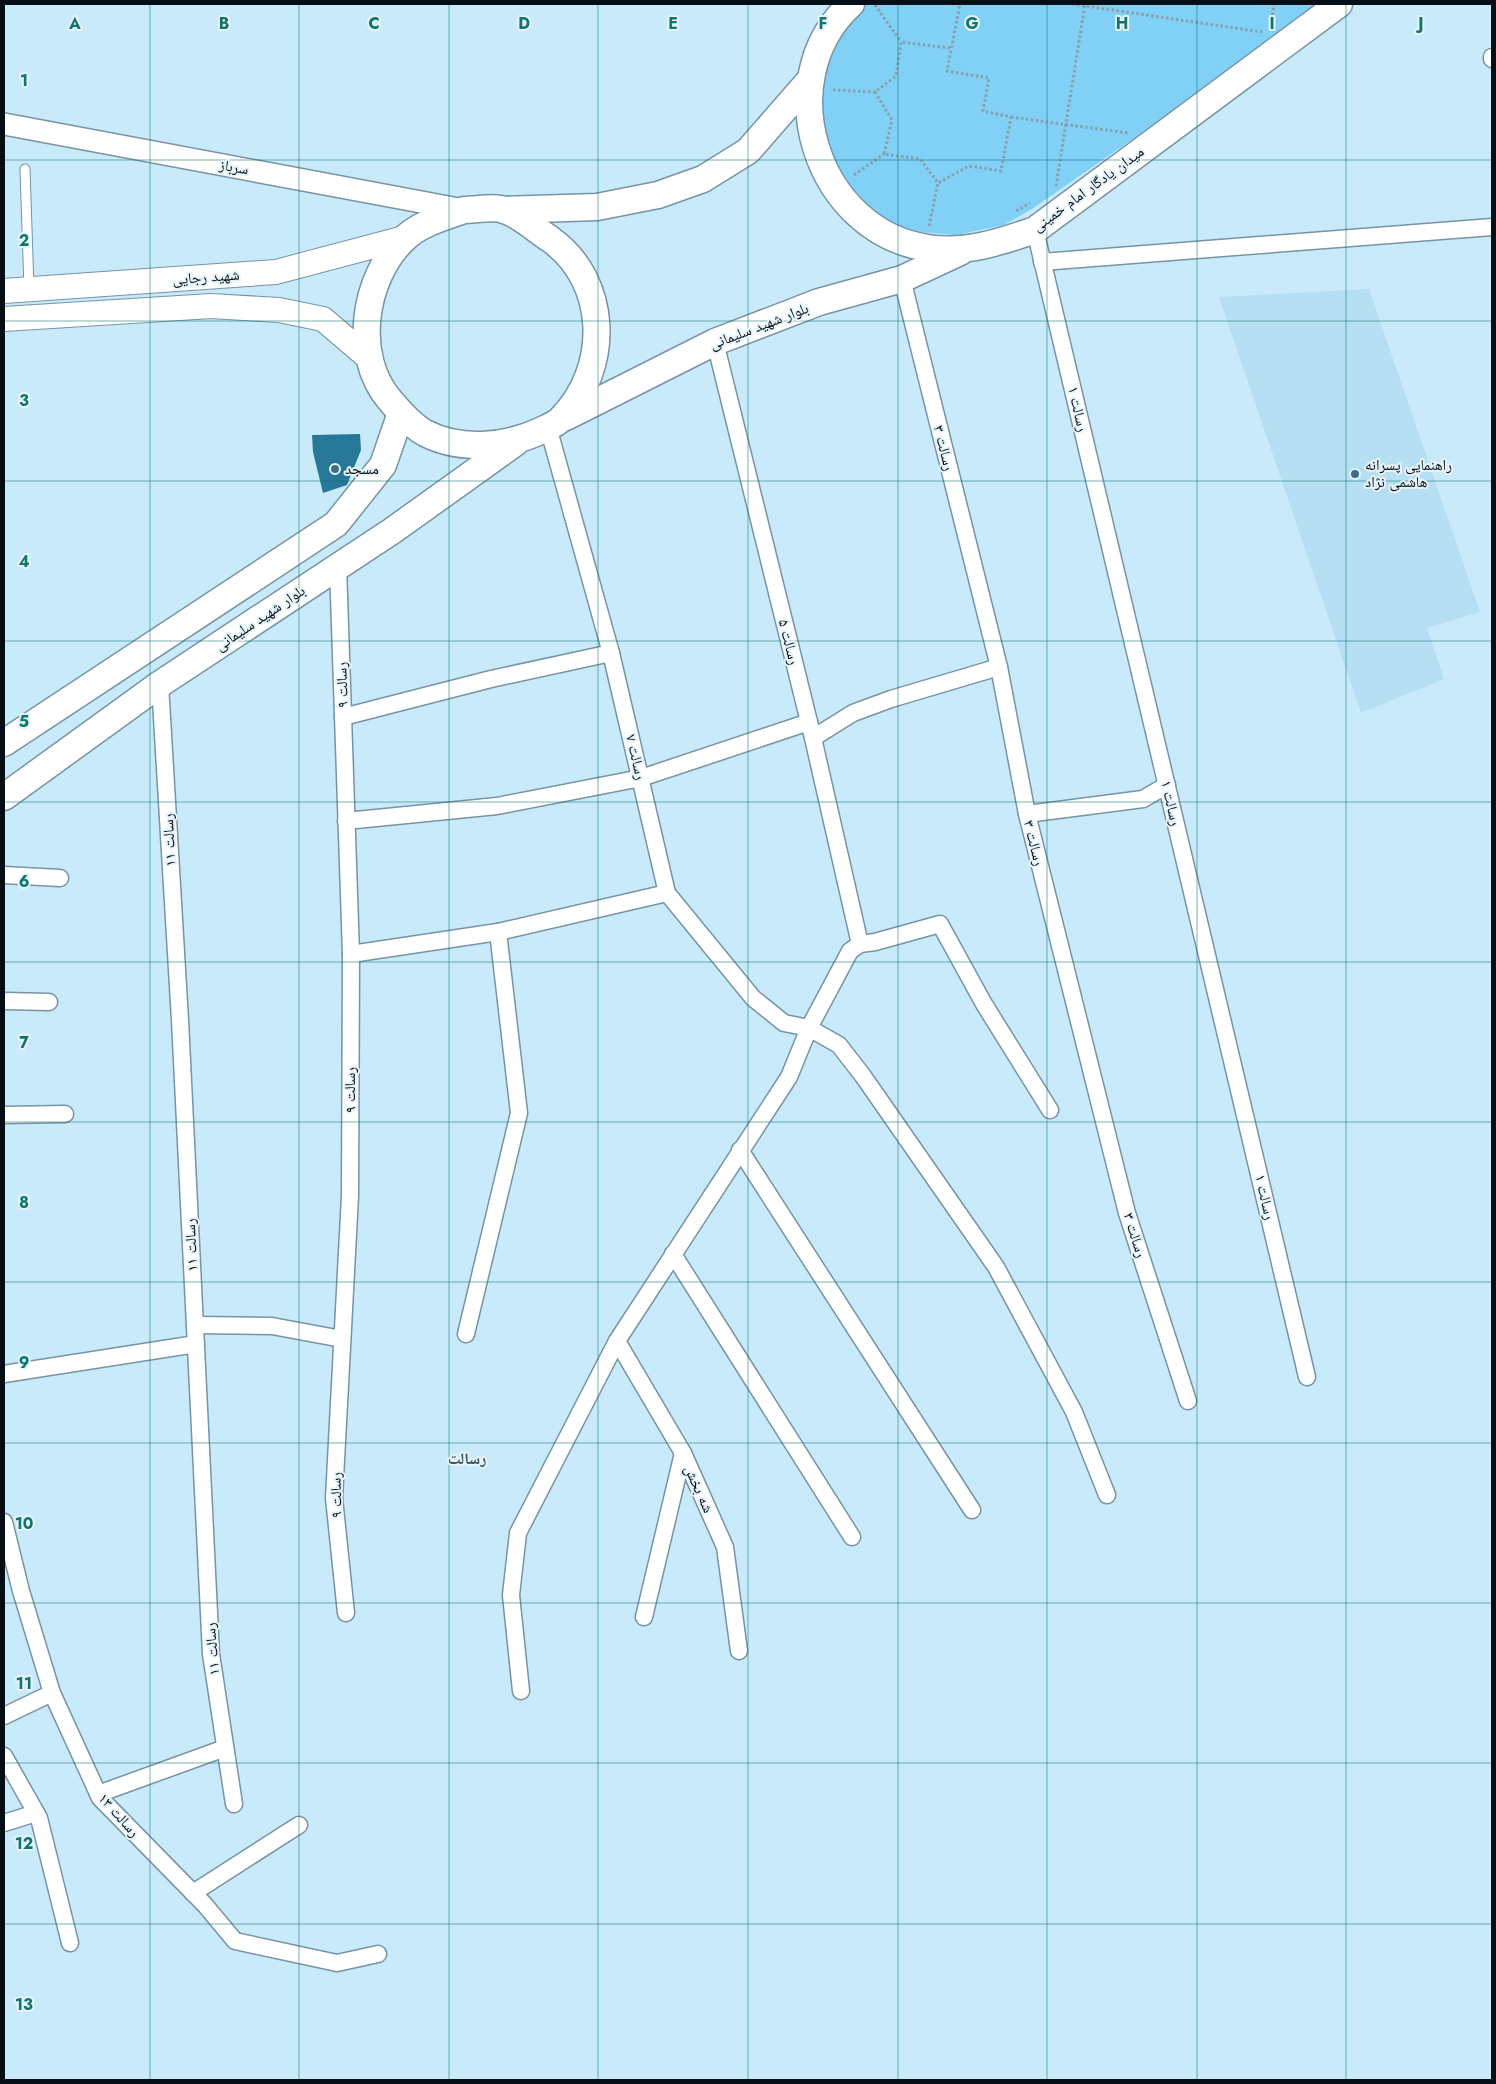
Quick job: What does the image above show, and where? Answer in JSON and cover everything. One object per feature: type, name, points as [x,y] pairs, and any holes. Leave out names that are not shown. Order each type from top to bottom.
[{"type":"main road","name":"میدان یادگار امام خمینی","points":[[860,6],[822,44],[818,85],[808,118],[816,155],[834,188],[852,209],[859,216],[891,237],[927,248],[964,250],[1001,242],[1035,230],[1339,4]]},
{"type":"main road","points":[[519,440],[485,445],[455,443],[424,432],[401,413],[380,389],[371,360],[366,329],[371,294],[384,262],[404,238],[431,222],[464,210],[597,207],[658,195],[703,179],[748,151],[818,85]]},
{"type":"main road","points":[[504,210],[561,247],[584,277],[596,312],[596,348],[592,370],[579,395],[554,424]]},
{"type":"main road","name":"شهید رجایی","points":[[4,291],[276,272],[404,238]]},
{"type":"main road","name":"بلوار شهید سلیمانی","points":[[4,797],[160,684],[338,566],[519,440],[715,342],[820,302],[902,279],[964,250]]},
{"type":"main road","name":"شهید رجایی","points":[[4,319],[211,306],[280,310],[323,320],[371,360]]},
{"type":"main road","points":[[4,743],[336,524],[383,466],[401,413]]},
{"type":"street","name":"سرباز","points":[[4,124],[464,210]]},
{"type":"street","points":[[1042,262],[1492,227]]},
{"type":"street","name":"رسالت ۱","points":[[1035,230],[1307,1377]]},
{"type":"street","name":"رسالت ۳","points":[[902,279],[999,667],[1027,814],[1127,1213],[1188,1401]]},
{"type":"street","name":"رسالت ۵","points":[[715,342],[811,730],[860,944]]},
{"type":"street","name":"رسالت ۷","points":[[554,424],[611,653],[667,894],[753,998],[784,1024],[809,1028]]},
{"type":"street","name":"رسالت ۹","points":[[338,566],[351,954],[350,1196],[334,1498],[346,1613]]},
{"type":"street","points":[[343,717],[491,679],[611,653]]},
{"type":"street","points":[[346,821],[497,806],[641,778],[811,730],[891,699],[999,667]]},
{"type":"street","name":"رسالت ۱۱","points":[[160,684],[180,1020],[211,1654],[234,1804]]},
{"type":"street","points":[[1027,814],[1143,799],[1167,785]]},
{"type":"street","points":[[4,875],[60,878]]},
{"type":"street","points":[[351,954],[498,932],[667,894]]},
{"type":"street","points":[[521,1691],[511,1595],[518,1533],[618,1341],[789,1077],[809,1028],[850,951],[860,944],[876,942],[940,924],[984,1004],[1050,1110]]},
{"type":"street","points":[[466,1334],[519,1113],[498,932]]},
{"type":"street","points":[[4,1001],[49,1002]]},
{"type":"street","points":[[809,1028],[839,1045],[996,1267],[1074,1412],[1107,1496]]},
{"type":"street","points":[[4,1115],[65,1114]]},
{"type":"street","points":[[740,1150],[972,1510]]},
{"type":"street","points":[[673,1254],[852,1537]]},
{"type":"street","points":[[195,1325],[272,1326],[342,1339]]},
{"type":"street","name":"شه بخش","points":[[618,1341],[683,1453],[725,1547],[739,1651]]},
{"type":"street","points":[[4,1374],[196,1344]]},
{"type":"street","points":[[644,1617],[683,1453]]},
{"type":"street","name":"رسالت ۱۳","points":[[4,1522],[21,1591],[52,1693],[98,1794],[192,1893],[234,1941],[337,1963],[378,1954]]},
{"type":"street","points":[[4,1716],[52,1693]]},
{"type":"street","points":[[98,1794],[225,1748]]},
{"type":"street","points":[[4,1756],[36,1813],[70,1942]]},
{"type":"street","points":[[4,1823],[36,1813]]},
{"type":"street","points":[[192,1893],[299,1825]]},
{"type":"lane","points":[[25,169],[28,289]]},
{"type":"path","points":[[960,4],[947,71],[990,78],[982,111],[1011,117],[1131,134],[1124,138]]},
{"type":"path","points":[[1072,4],[1270,33],[1274,4]]},
{"type":"path","points":[[1056,186],[1085,5]]},
{"type":"path","points":[[860,6],[901,42],[950,48]]},
{"type":"path","points":[[818,85],[875,92],[896,76],[901,42]]},
{"type":"path","points":[[875,92],[892,120],[884,154]]},
{"type":"path","points":[[938,183],[969,166],[1000,171],[1011,117]]},
{"type":"path","points":[[846,180],[884,154],[920,159],[938,183],[929,226]]},
{"type":"path","points":[[1049,191],[1064,181]]},
{"type":"path","points":[[1013,212],[1035,200]]},
{"type":"path","points":[[923,226],[938,227]]},
{"type":"shaded area","points":[[866,4],[1316,4],[1144,131],[1032,209],[1004,225],[956,235],[906,231],[869,214],[828,163],[819,90],[844,30]]},
{"type":"shaded area","name":"راهنمایی پسرانه هاشمی نژاد","points":[[1369,289],[1480,612],[1427,628],[1444,679],[1361,713],[1219,297]]},
{"type":"building","name":"مسجد","points":[[360,434],[361,450],[347,485],[323,493],[313,452],[312,435]]},
{"type":"place","name":"مسجد","points":[[335,469]]},
{"type":"place","name":"راهنمایی پسرانه هاشمی نژاد","points":[[1355,474]]},
{"type":"district","name":"رسالت","points":[[467,1458]]}]
